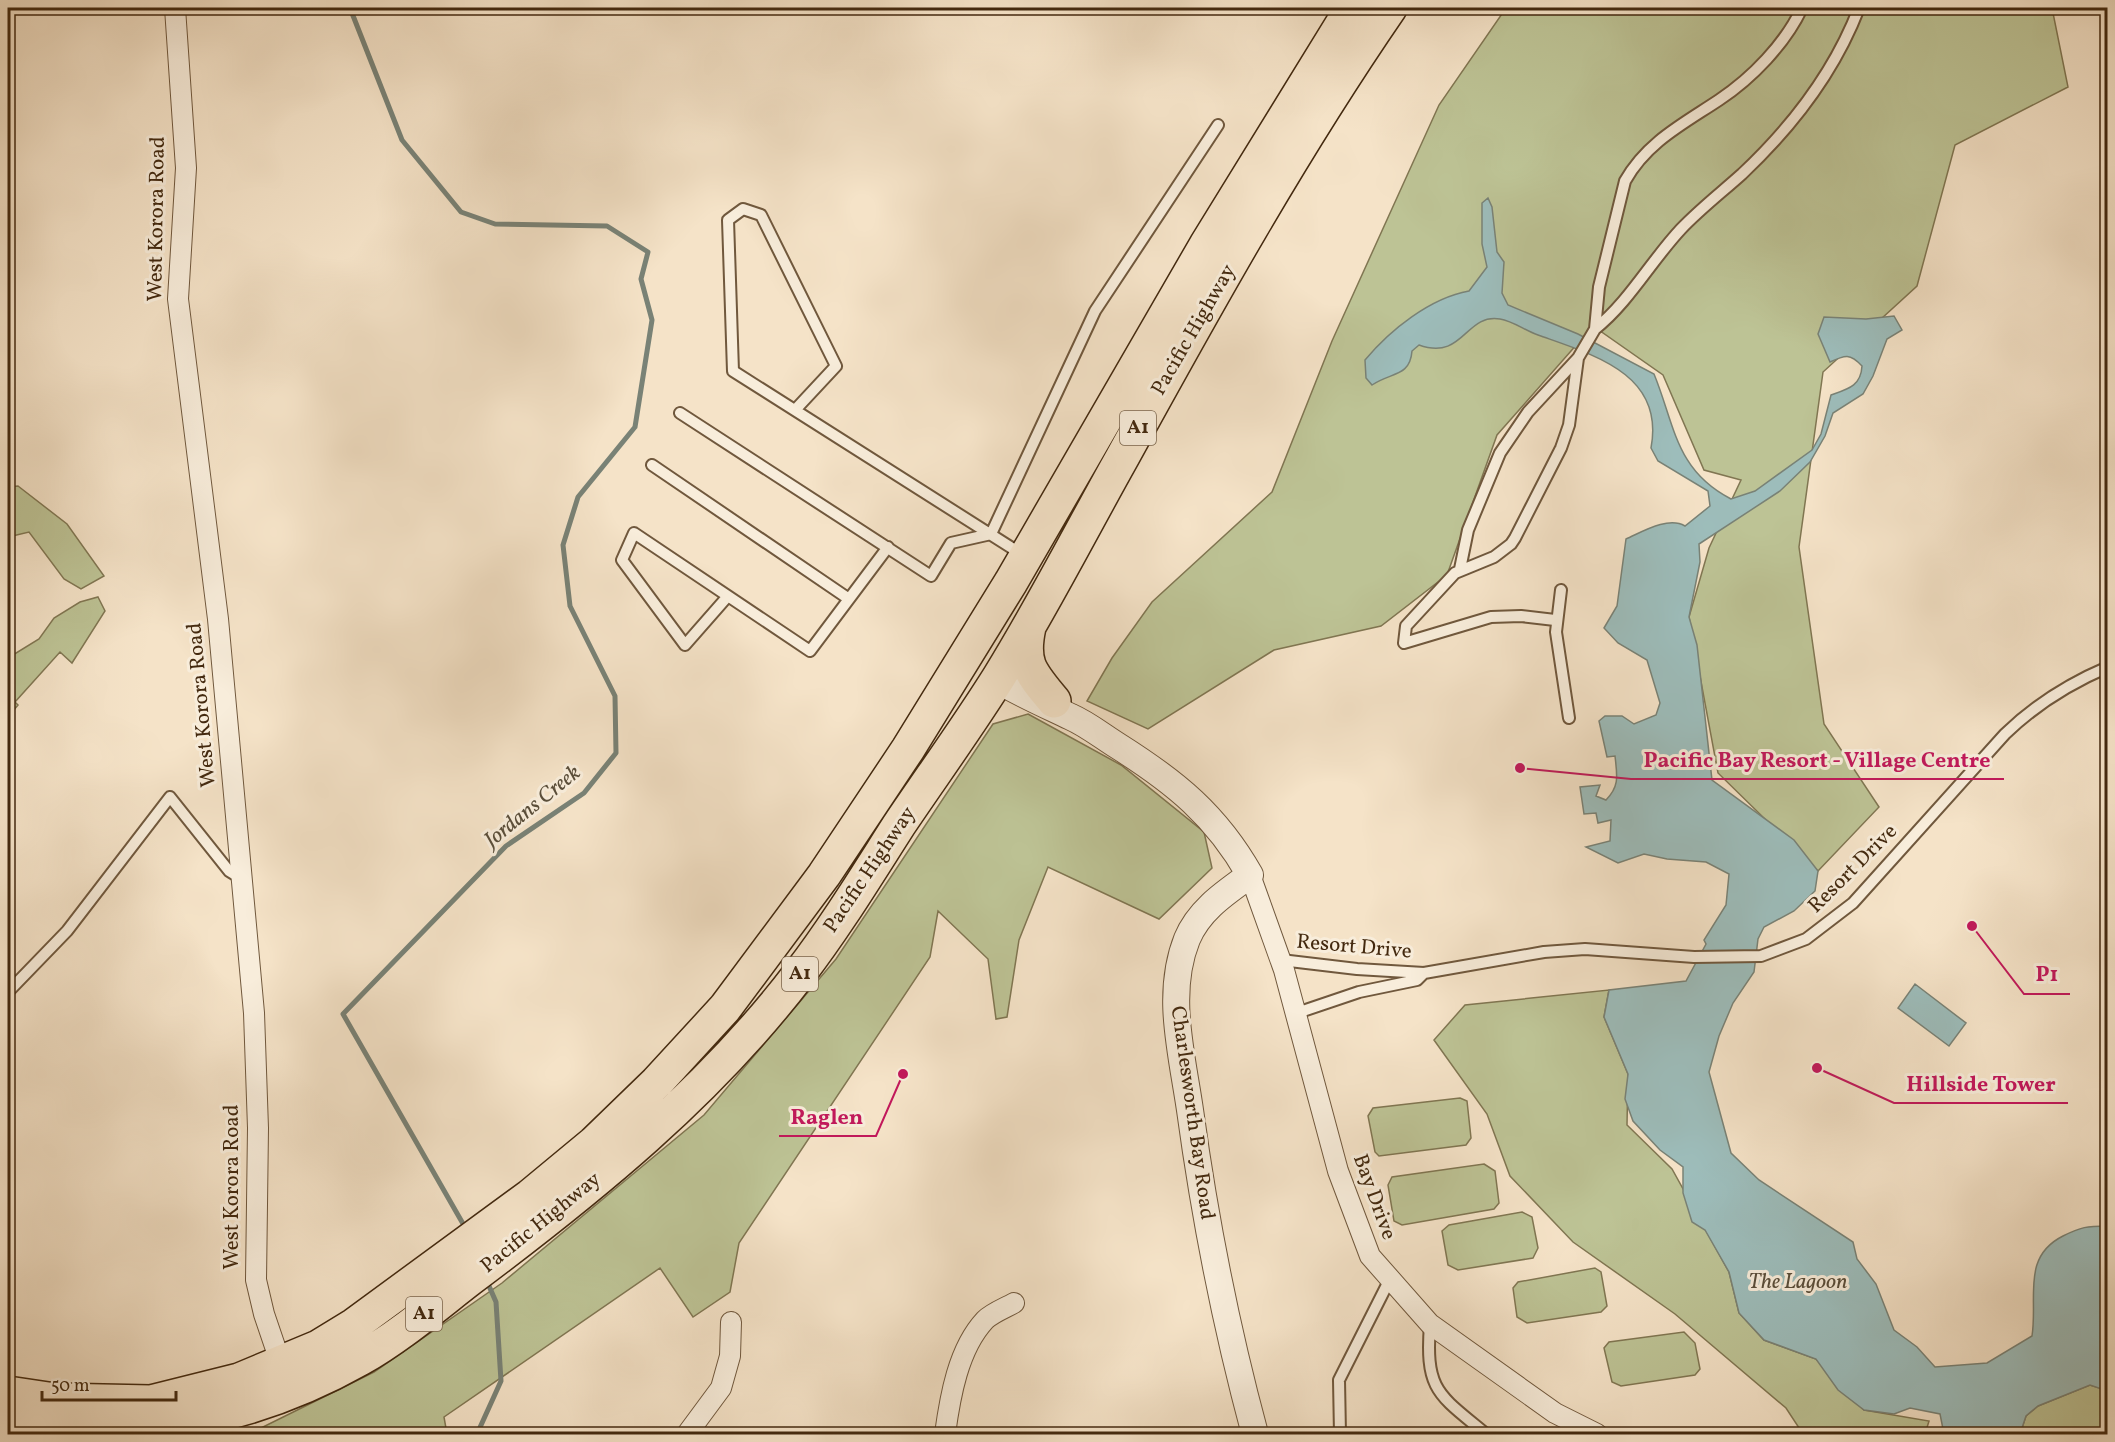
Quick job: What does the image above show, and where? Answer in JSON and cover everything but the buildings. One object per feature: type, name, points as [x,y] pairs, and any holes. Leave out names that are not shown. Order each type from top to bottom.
[{"type":"highway","points":[[1323,51],[1326,28],[1338,8]]},
{"type":"highway","name":"Pacific Highway","points":[[8,1420],[70,1428],[134,1432],[223,1417],[286,1379],[318,1347],[354,1325],[530,1196],[594,1143],[657,1082],[732,999],[824,875],[908,749],[1025,556],[1206,245],[1323,51],[1352,8]]},
{"type":"highway","name":"Pacific Highway","points":[[8,1393],[55,1401],[150,1402],[239,1380],[286,1379],[365,1356],[547,1221],[678,1109],[750,1033],[800,974],[976,712],[1025,688],[1029,627],[1201,316],[1281,178],[1390,8]]},
{"type":"highway","points":[[1025,688],[998,642],[1055,537],[1072,475]]},
{"type":"highway","points":[[1025,688],[1024,649],[1029,627]]},
{"type":"highway","points":[[908,749],[975,682],[1025,688]]},
{"type":"street","name":"West Korora Road","points":[[176,8],[186,168],[178,299],[218,619],[254,1013],[258,1146],[254,1239],[256,1280],[286,1379]]},
{"type":"street","points":[[1025,688],[1140,760],[1190,797],[1233,846],[1250,875]]},
{"type":"street","name":"Bay Drive","points":[[1250,875],[1281,960],[1297,1013],[1338,1171],[1370,1256],[1389,1281],[1430,1324],[1555,1413],[1597,1434]]},
{"type":"street","name":"Charlesworth Bay Road","points":[[1250,875],[1215,901],[1194,925],[1181,958],[1175,995],[1197,1164],[1215,1268],[1255,1434]]},
{"type":"street","points":[[945,1434],[961,1362],[974,1336],[986,1319],[1014,1303]]},
{"type":"street","points":[[687,1434],[721,1388],[730,1356],[731,1322]]},
{"type":"lane","points":[[1593,331],[1599,287],[1624,181],[1631,169],[1654,143],[1720,100],[1750,76],[1778,44],[1802,8]]},
{"type":"lane","points":[[1460,569],[1468,530],[1500,453],[1528,412],[1579,356],[1593,331],[1617,307],[1683,227],[1790,126],[1841,50],[1859,8]]},
{"type":"lane","points":[[991,534],[1095,311],[1218,125]]},
{"type":"lane","points":[[795,410],[836,366],[760,215],[743,209],[728,220],[733,371],[1025,556]]},
{"type":"lane","points":[[1555,620],[1521,616],[1491,617],[1404,644],[1406,626],[1460,569],[1494,557],[1515,538],[1561,448],[1569,425],[1579,356]]},
{"type":"lane","points":[[680,413],[931,576],[951,543],[991,534]]},
{"type":"lane","points":[[652,465],[849,599]]},
{"type":"lane","points":[[728,596],[685,645],[621,560],[634,533],[681,564],[810,651],[888,548]]},
{"type":"lane","points":[[1561,590],[1555,620],[1569,718]]},
{"type":"lane","name":"Resort Drive","points":[[1281,960],[1357,969],[1424,973],[1544,952],[1574,950],[1694,957],[1761,956],[1806,939],[1841,914],[2025,715],[2064,687],[2108,667]]},
{"type":"lane","points":[[8,992],[67,931],[170,797],[229,871],[242,879]]},
{"type":"lane","name":"Resort Drive","points":[[1297,1013],[1359,992],[1417,980],[1424,973]]},
{"type":"lane","points":[[1340,1434],[1339,1380],[1389,1281]]},
{"type":"lane","points":[[1430,1324],[1428,1358],[1435,1385],[1446,1402],[1486,1434]]},
{"type":"green space","points":[[1506,8],[2052,8],[2068,87],[1955,145],[1917,286],[1823,372],[1799,547],[1824,724],[1879,807],[1818,871],[1718,773],[1689,617],[1709,548],[1741,480],[1704,470],[1663,375],[1593,326],[1497,435],[1447,575],[1381,626],[1274,650],[1148,729],[1087,701],[1112,658],[1152,602],[1272,492],[1332,341],[1439,105]]},
{"type":"green space","points":[[18,486],[67,524],[104,576],[81,589],[64,579],[29,532],[8,537],[8,487]]},
{"type":"green space","points":[[98,597],[105,611],[72,663],[60,652],[15,702],[18,705],[8,717],[8,658],[39,639],[54,618],[80,602]]},
{"type":"green space","points":[[1028,714],[1121,765],[1204,832],[1212,868],[1159,919],[1048,867],[1019,940],[1007,1017],[996,1019],[988,959],[938,911],[930,957],[739,1243],[730,1292],[693,1317],[660,1268],[444,1417],[447,1434],[233,1434],[255,1431],[374,1372],[502,1283],[704,1115],[836,959],[993,724]]},
{"type":"green space","points":[[1609,990],[1604,1017],[1628,1074],[1627,1125],[1672,1169],[1729,1272],[1739,1313],[1764,1340],[1816,1359],[1864,1410],[1929,1421],[1925,1434],[1803,1434],[1786,1408],[1675,1314],[1573,1242],[1510,1176],[1487,1114],[1434,1040],[1465,1005]]},
{"type":"green space","points":[[1460,1098],[1467,1101],[1471,1138],[1466,1145],[1379,1156],[1375,1152],[1368,1116],[1373,1108]]},
{"type":"green space","points":[[1484,1164],[1495,1171],[1499,1203],[1494,1209],[1402,1225],[1394,1221],[1388,1185],[1392,1177]]},
{"type":"green space","points":[[1522,1212],[1532,1217],[1538,1248],[1533,1258],[1458,1270],[1448,1265],[1442,1231],[1449,1225]]},
{"type":"green space","points":[[1595,1268],[1601,1272],[1607,1306],[1601,1312],[1527,1323],[1517,1317],[1513,1288],[1518,1282]]},
{"type":"green space","points":[[1684,1332],[1695,1343],[1700,1369],[1695,1375],[1621,1386],[1612,1382],[1604,1348],[1609,1342]]},
{"type":"green space","points":[[2090,1385],[2106,1390],[2108,1394],[2107,1434],[2020,1434],[2026,1416],[2038,1406]]},
{"type":"water","name":"The Lagoon","points":[[1488,198],[1492,207],[1497,252],[1504,262],[1502,293],[1508,305],[1578,334],[1654,374],[1679,445],[1688,460],[1698,474],[1712,487],[1731,499],[1755,491],[1812,450],[1821,434],[1831,395],[1853,386],[1859,378],[1862,366],[1851,357],[1847,356],[1830,362],[1818,334],[1824,317],[1866,319],[1894,316],[1902,330],[1887,339],[1873,376],[1863,394],[1833,413],[1825,436],[1810,462],[1780,491],[1699,544],[1700,562],[1689,617],[1697,645],[1712,780],[1794,840],[1818,871],[1815,891],[1794,911],[1764,927],[1758,939],[1754,972],[1733,1003],[1719,1036],[1709,1072],[1731,1153],[1759,1180],[1853,1242],[1857,1259],[1876,1284],[1894,1330],[1917,1347],[1935,1367],[1987,1363],[2032,1336],[2034,1280],[2041,1255],[2050,1245],[2069,1233],[2094,1226],[2107,1226],[2107,1394],[2105,1390],[2090,1385],[2038,1406],[2026,1416],[2020,1434],[1944,1434],[1940,1414],[1910,1408],[1894,1414],[1864,1410],[1838,1390],[1816,1359],[1764,1340],[1739,1313],[1729,1272],[1705,1230],[1692,1222],[1683,1193],[1683,1167],[1660,1150],[1633,1121],[1625,1099],[1628,1074],[1604,1017],[1609,990],[1686,981],[1706,944],[1704,940],[1726,905],[1729,874],[1706,862],[1667,859],[1644,854],[1618,863],[1586,847],[1610,841],[1611,820],[1598,823],[1596,813],[1584,814],[1580,787],[1600,785],[1596,796],[1606,800],[1616,785],[1615,756],[1607,757],[1599,721],[1605,716],[1622,716],[1634,724],[1656,715],[1660,703],[1647,660],[1618,643],[1604,628],[1617,606],[1626,539],[1663,524],[1678,523],[1685,526],[1710,506],[1708,491],[1658,461],[1651,448],[1652,423],[1647,402],[1636,385],[1621,371],[1602,360],[1505,320],[1488,319],[1479,323],[1446,347],[1434,348],[1419,345],[1412,351],[1408,365],[1403,370],[1372,385],[1366,378],[1365,360],[1386,338],[1426,308],[1469,291],[1487,267],[1482,244],[1482,203]]},
{"type":"water","points":[[1915,984],[1966,1023],[1949,1046],[1898,1008]]},
{"type":"waterway","name":"Jordans Creek","points":[[350,8],[402,140],[461,212],[495,224],[607,226],[648,252],[641,279],[652,320],[635,427],[578,497],[563,545],[570,606],[615,696],[616,753],[584,793],[506,846],[343,1014],[466,1229]]},
{"type":"waterway","name":"Jordans Creek","points":[[477,1434],[501,1381],[496,1302],[489,1286]]},
{"type":"place","name":"Pacific Bay Resort - Village Centre","points":[[1520,768]]},
{"type":"place","name":"P1","points":[[1972,926]]},
{"type":"place","name":"Hillside Tower","points":[[1817,1068]]},
{"type":"place","name":"Raglen","points":[[903,1074]]}]
